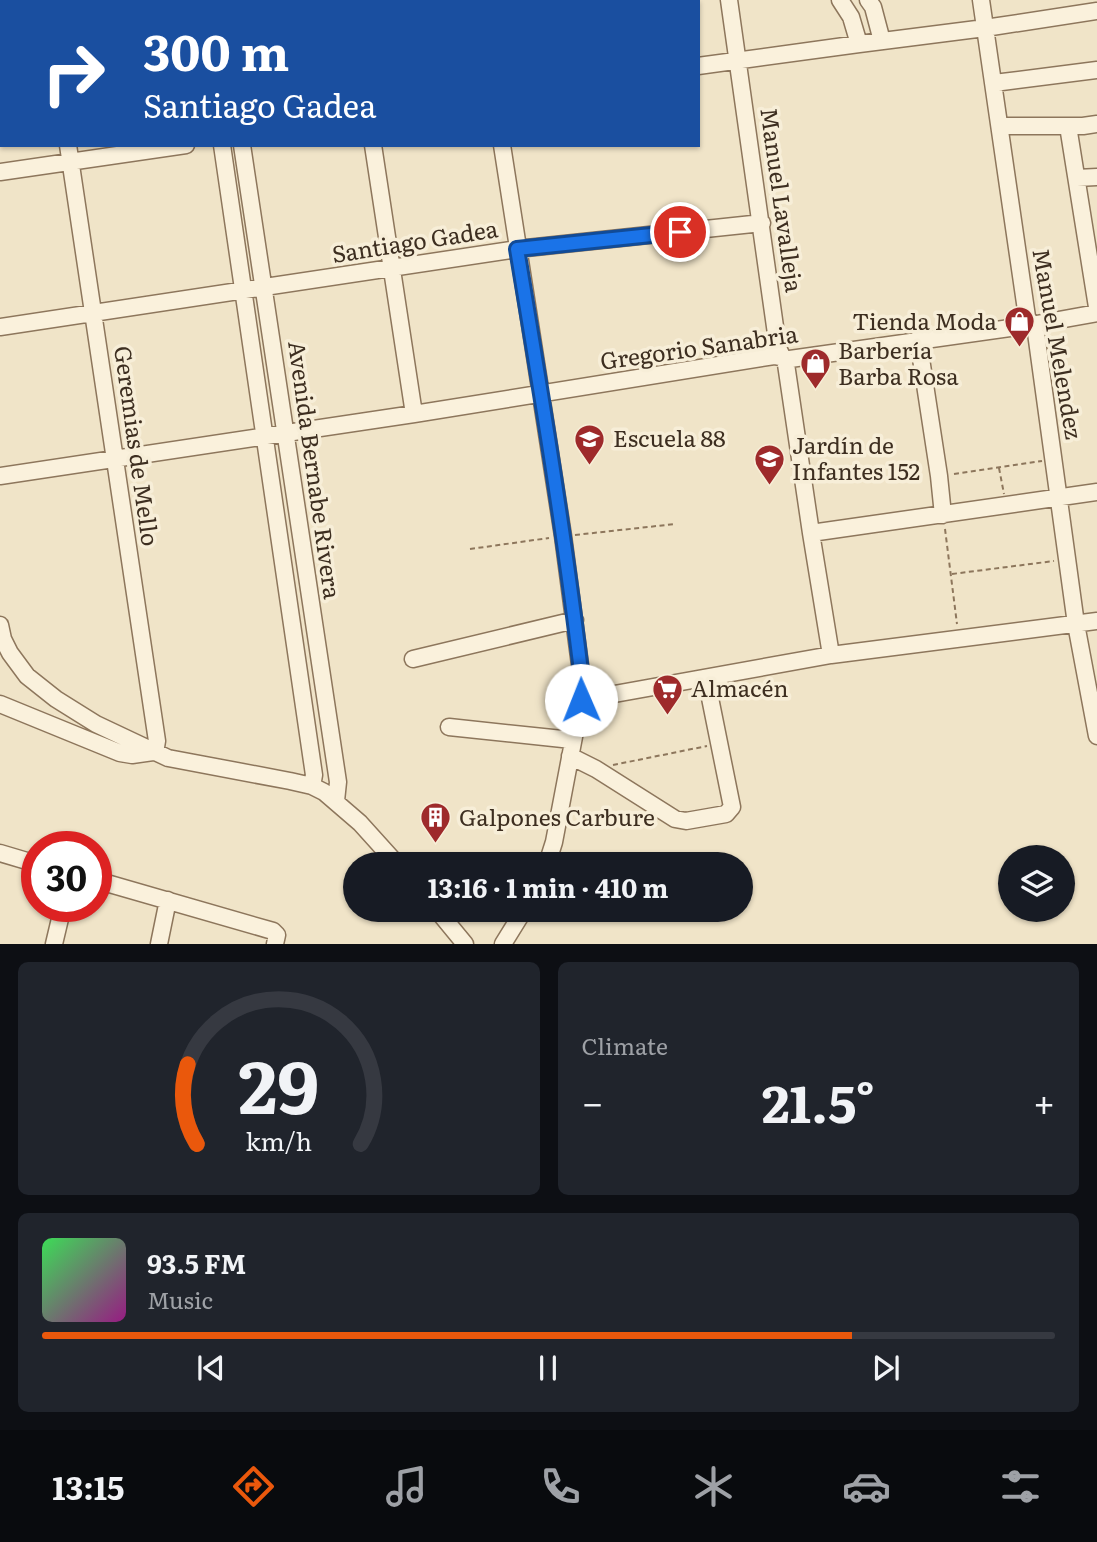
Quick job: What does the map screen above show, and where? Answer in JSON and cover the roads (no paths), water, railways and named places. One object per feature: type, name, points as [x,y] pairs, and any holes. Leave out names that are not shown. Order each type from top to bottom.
[{"type":"street","name":"Manuel Lavalleja","points":[[729,0],[778,348],[786,364],[831,655]]},
{"type":"street","points":[[840,0],[851,17],[859,44]]},
{"type":"street","points":[[868,0],[876,16],[882,41]]},
{"type":"street","name":"Manuel Melendez","points":[[981,0],[1027,317],[1035,333],[1076,624],[1097,736]]},
{"type":"street","points":[[700,66],[985,28],[1088,8]]},
{"type":"street","points":[[994,83],[1097,70]]},
{"type":"street","points":[[1000,126],[1097,124]]},
{"type":"street","points":[[1068,126],[1092,240],[1097,307]]},
{"type":"street","points":[[0,172],[70,153],[157,147]]},
{"type":"street","name":"Avenida Bernabe Rivera","points":[[222,147],[314,775],[312,786]]},
{"type":"street","name":"Avenida Bernabe Rivera","points":[[242,147],[338,782],[336,801]]},
{"type":"street","points":[[373,147],[414,414]]},
{"type":"street","points":[[502,147],[582,680],[581,700],[551,852]]},
{"type":"street","name":"Geremias de Mello","points":[[70,153],[157,741],[153,752]]},
{"type":"street","points":[[1077,178],[1097,177]]},
{"type":"street","name":"Santiago Gadea","points":[[0,327],[517,249],[762,223]]},
{"type":"street","name":"Gregorio Sanabria","points":[[0,476],[414,414],[774,356],[790,359],[1097,313]]},
{"type":"street","points":[[918,340],[943,515]]},
{"type":"street","points":[[811,533],[1097,492]]},
{"type":"street","points":[[413,659],[575,620]]},
{"type":"street","points":[[581,700],[831,655],[1097,621]]},
{"type":"street","points":[[1,633],[17,664],[27,676],[56,699],[96,724],[167,758],[312,786],[336,801],[386,852]]},
{"type":"street","points":[[449,727],[571,748],[596,768],[675,819],[686,821],[726,814],[732,807],[706,678]]},
{"type":"street","points":[[0,704],[120,752],[132,755],[153,752]]},
{"type":"street","points":[[0,853],[21,859]]},
{"type":"street","points":[[112,884],[274,931],[276,939]]},
{"type":"street","points":[[159,943],[168,900]]},
{"type":"street","points":[[54,943],[59,922]]},
{"type":"street","points":[[447,922],[465,943]]},
{"type":"street","points":[[503,943],[516,922]]},
{"type":"place","name":"Tienda Moda","points":[[1020,349]]},
{"type":"place","name":"Barbería Barba Rosa","points":[[815,391]]},
{"type":"place","name":"Escuela 88","points":[[590,466]]},
{"type":"place","name":"Jardín de Infantes 152","points":[[769,486]]},
{"type":"place","name":"Almacén","points":[[668,716]]},
{"type":"place","name":"Galpones Carbure","points":[[436,845]]}]
